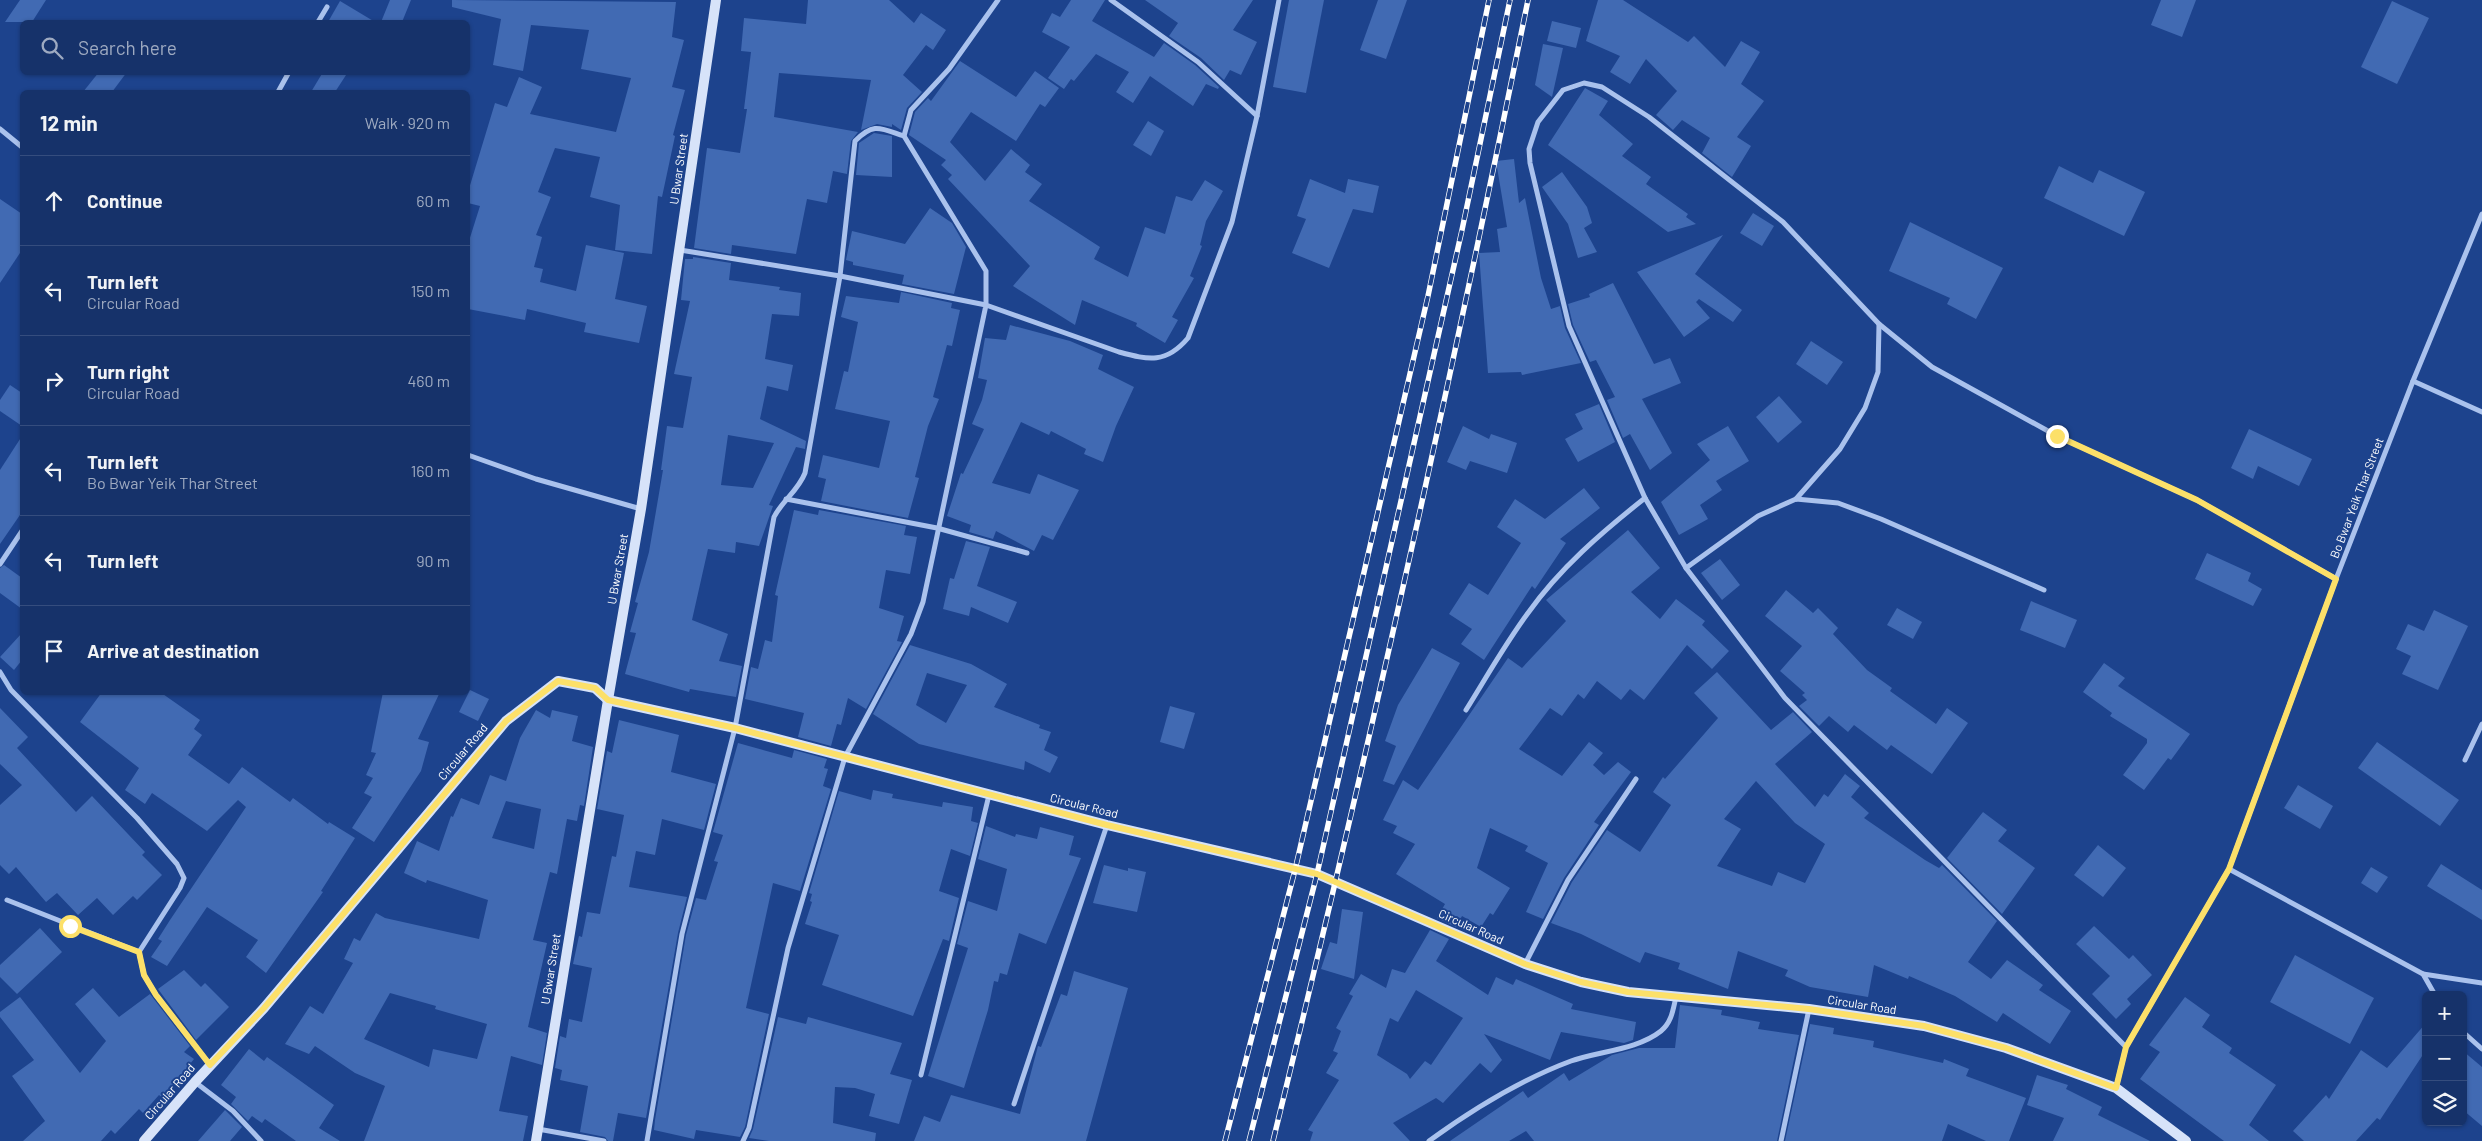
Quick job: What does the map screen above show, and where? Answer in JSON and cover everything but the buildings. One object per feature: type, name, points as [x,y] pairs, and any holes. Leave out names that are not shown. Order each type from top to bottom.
[{"type":"street","name":"U Bwar Street","points":[[536,1141],[641,510],[716,0]]},
{"type":"street","points":[[904,136],[911,110],[949,68],[998,0]]},
{"type":"street","points":[[1111,0],[1198,62],[1257,116]]},
{"type":"street","points":[[680,250],[840,276],[986,305],[1140,358],[1155,359],[1176,352],[1188,338],[1232,222],[1257,116],[1279,0]]},
{"type":"street","points":[[319,20],[327,7]]},
{"type":"street","points":[[279,90],[287,75]]},
{"type":"street","points":[[2126,1047],[1785,698],[1686,568],[1645,498],[1569,326],[1530,163],[1529,149],[1538,122],[1563,90],[1584,82],[1602,87],[1649,117],[1783,222],[1879,324],[1932,367],[2057,436],[2197,500],[2336,579]]},
{"type":"street","points":[[647,1141],[682,934],[735,728],[774,517],[786,499],[797,488],[805,474],[840,276],[854,141],[866,130],[876,127],[904,136],[986,271],[986,305],[937,528],[923,602],[911,634],[846,757],[788,948],[749,1128],[743,1141]]},
{"type":"street","points":[[0,129],[20,144]]},
{"type":"street","name":"Bo Bwar Yeik Thar Street","points":[[2116,1088],[2126,1047],[2229,869],[2336,579],[2413,381],[2482,214]]},
{"type":"street","points":[[1686,568],[1758,516],[1796,500],[1840,449],[1865,408],[1878,372],[1879,324]]},
{"type":"street","points":[[2413,381],[2482,412]]},
{"type":"street","points":[[470,456],[536,479],[641,510]]},
{"type":"street","points":[[1466,710],[1534,606],[1577,556],[1604,530],[1645,498]]},
{"type":"street","points":[[786,499],[937,528],[1027,553]]},
{"type":"street","points":[[1796,500],[1838,503],[1881,519],[2044,590]]},
{"type":"street","points":[[0,564],[20,534]]},
{"type":"street","points":[[0,672],[11,690],[137,818],[184,878],[180,888],[139,952],[144,975],[156,995],[210,1065]]},
{"type":"street","name":"Circular Road","points":[[144,1141],[210,1065],[264,1008],[506,721],[558,681],[595,688],[608,700],[735,728],[1107,825],[1317,874],[1525,964],[1581,982],[1628,992],[1809,1009],[1924,1026],[2006,1048],[2116,1088],[2186,1141]]},
{"type":"street","points":[[2465,760],[2482,724]]},
{"type":"street","points":[[1525,964],[1568,880],[1636,779]]},
{"type":"street","points":[[921,1075],[988,795]]},
{"type":"street","points":[[1014,1104],[1107,825]]},
{"type":"street","points":[[2229,869],[2423,974],[2482,983]]},
{"type":"street","points":[[8,900],[139,952]]},
{"type":"street","points":[[2423,974],[2433,991]]},
{"type":"street","points":[[1429,1141],[1462,1117],[1532,1078],[1572,1061],[1644,1040],[1662,1030],[1671,1018],[1676,997]]},
{"type":"street","points":[[1781,1141],[1809,1009]]},
{"type":"street","points":[[2467,1036],[2482,1049]]},
{"type":"street","points":[[195,1082],[233,1111],[261,1141]]},
{"type":"street","points":[[538,1129],[604,1141]]},
{"type":"railway","points":[[1225,1141],[1295,870],[1428,296],[1489,0]]},
{"type":"railway","points":[[1249,1141],[1317,874],[1462,230],[1510,0]]},
{"type":"railway","points":[[1273,1141],[1341,857],[1438,429],[1528,0]]},
{"type":"route","points":[[70,926],[139,952],[144,975],[156,995],[210,1065],[264,1008],[506,721],[558,681],[595,688],[608,700],[735,728],[1107,825],[1317,874],[1337,881],[1525,964],[1581,982],[1628,992],[1731,1000],[1924,1026],[2006,1048],[2116,1088],[2126,1047],[2229,869],[2248,813],[2336,579],[2197,500],[2057,436]]}]
